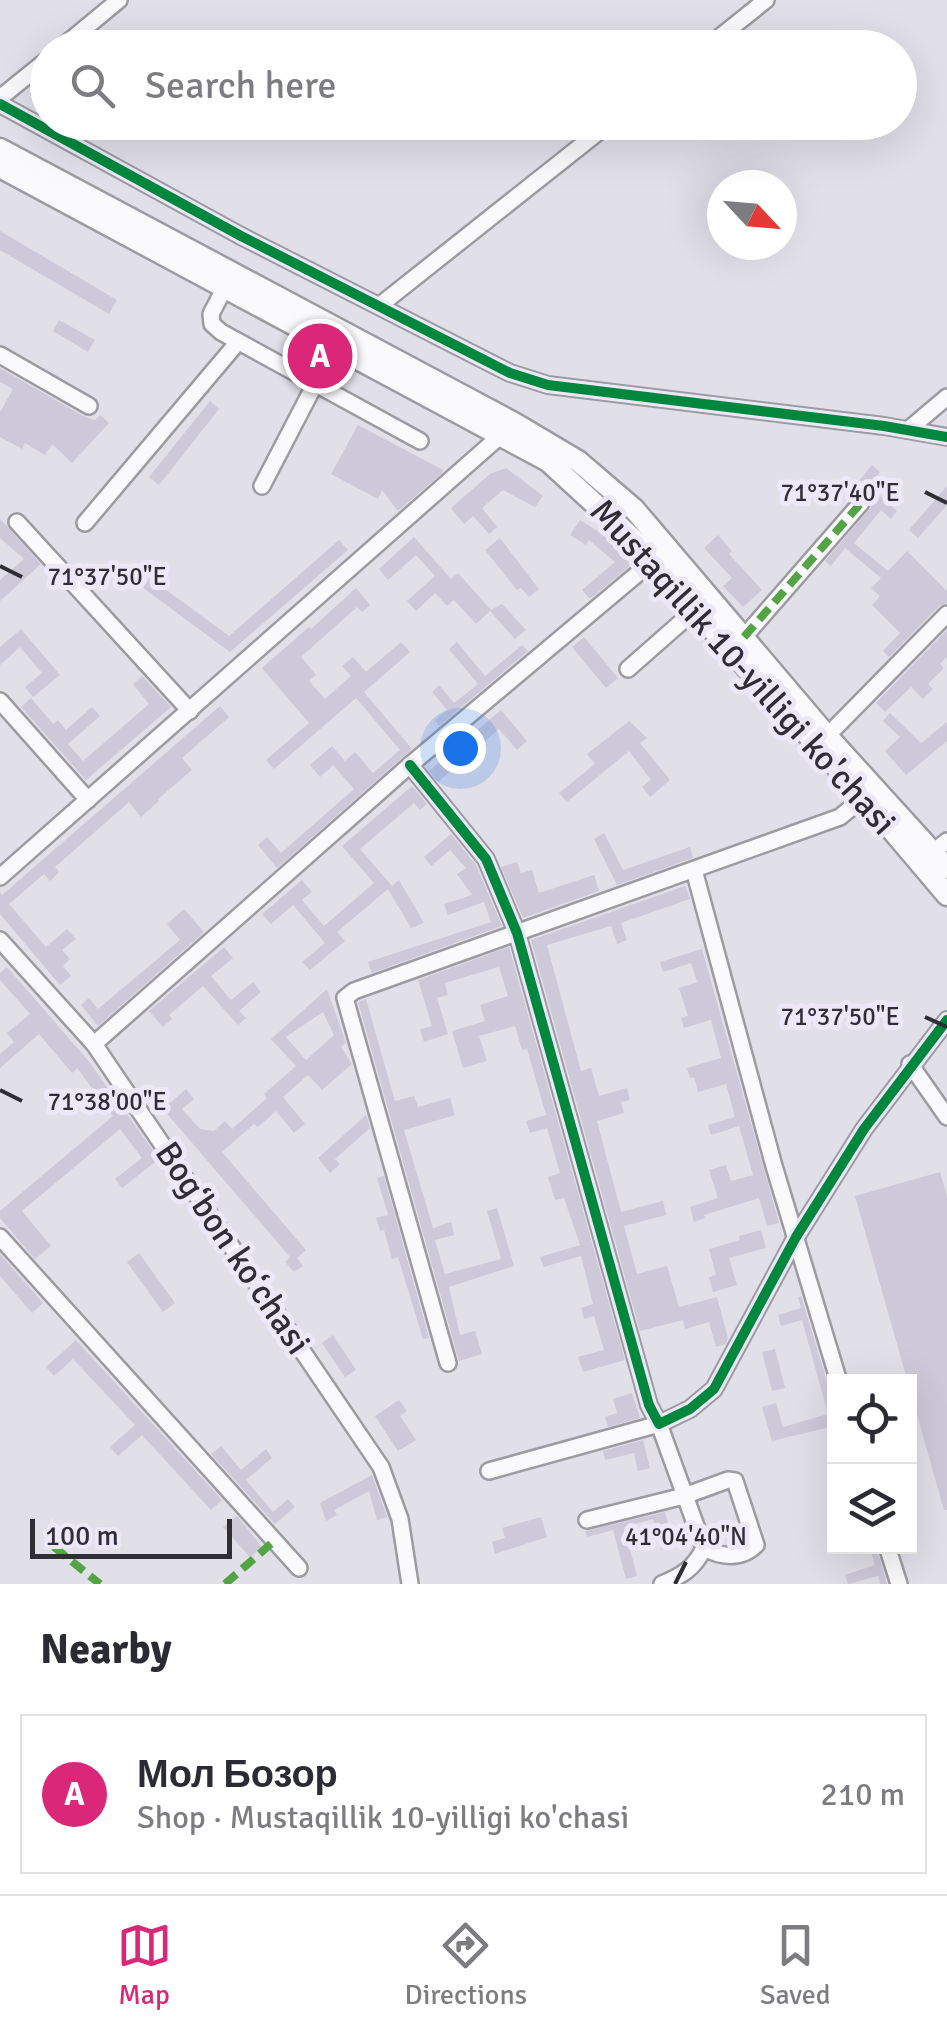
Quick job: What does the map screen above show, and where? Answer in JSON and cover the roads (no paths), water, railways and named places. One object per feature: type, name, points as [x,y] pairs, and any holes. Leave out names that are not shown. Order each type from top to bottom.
[{"type":"main road","name":"Mustaqillik 10-yilligi ko'chasi","points":[[0,149],[508,429],[655,558],[695,610],[947,894]]},
{"type":"main road","name":"Mustaqillik 10-yilligi ko'chasi","points":[[0,168],[225,287],[578,461],[634,509],[828,736],[942,853]]},
{"type":"street","points":[[83,30],[119,0]]},
{"type":"street","points":[[728,30],[766,0]]},
{"type":"street","points":[[30,74],[0,101],[30,118]]},
{"type":"street","points":[[70,140],[241,236],[510,373],[548,385],[947,437]]},
{"type":"street","points":[[379,306],[588,140]]},
{"type":"street","points":[[225,287],[211,314],[212,324],[420,441]]},
{"type":"street","points":[[85,523],[238,342]]},
{"type":"street","points":[[0,356],[89,406]]},
{"type":"street","points":[[262,486],[315,384]]},
{"type":"street","points":[[908,430],[947,397]]},
{"type":"street","points":[[0,877],[508,429]]},
{"type":"street","points":[[744,637],[861,503]]},
{"type":"street","points":[[17,522],[190,711]]},
{"type":"street","points":[[94,1044],[410,765],[655,558]]},
{"type":"street","points":[[628,669],[695,610]]},
{"type":"street","points":[[828,736],[947,614]]},
{"type":"street","points":[[0,702],[88,800]]},
{"type":"street","points":[[410,765],[486,859],[517,933],[649,1405],[704,1548],[698,1561],[684,1574],[662,1584]]},
{"type":"street","points":[[448,1364],[346,998],[354,991],[840,816],[864,797]]},
{"type":"street","points":[[694,870],[836,1374]]},
{"type":"street","name":"Bogʻbon koʻchasi","points":[[0,940],[94,1044],[381,1467],[400,1519],[410,1584]]},
{"type":"street","points":[[489,1470],[659,1424],[690,1409],[714,1390],[796,1237],[864,1129],[947,1020]]},
{"type":"street","points":[[910,1064],[947,1117]]},
{"type":"street","points":[[0,1237],[299,1568]]},
{"type":"street","points":[[587,1520],[735,1481],[756,1545],[750,1551],[728,1557],[704,1548]]},
{"type":"street","points":[[890,1554],[898,1584]]},
{"type":"place","name":"Мол Бозор","points":[[320,356]]}]
